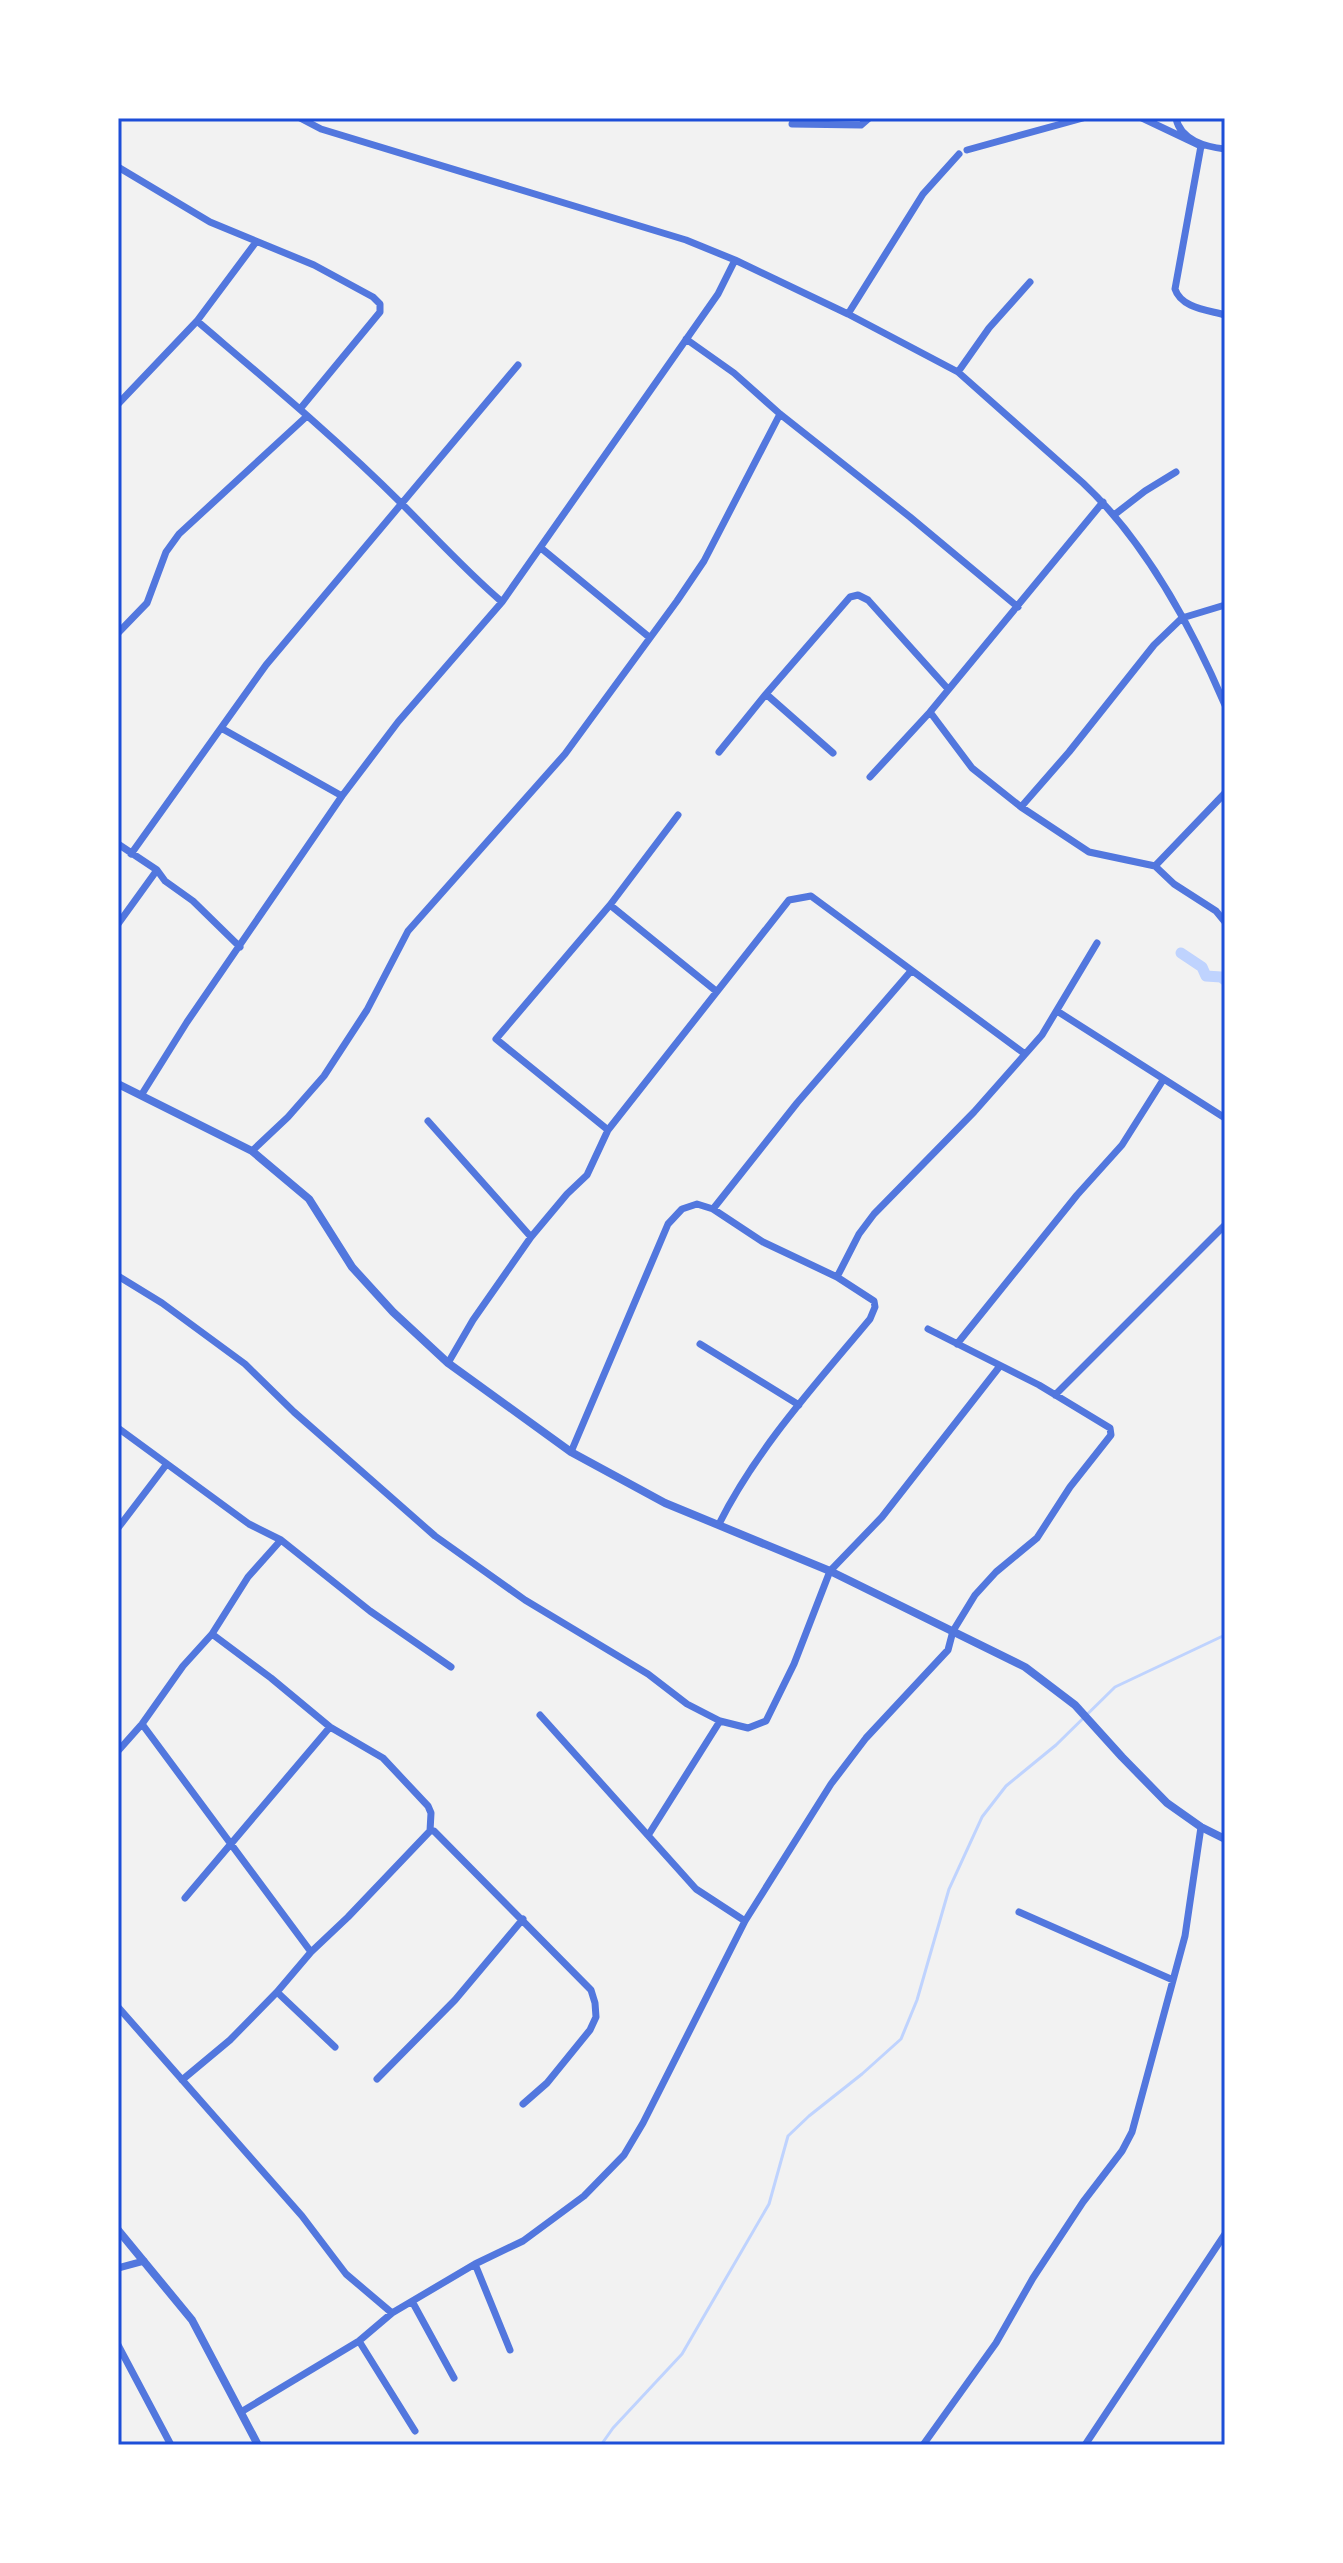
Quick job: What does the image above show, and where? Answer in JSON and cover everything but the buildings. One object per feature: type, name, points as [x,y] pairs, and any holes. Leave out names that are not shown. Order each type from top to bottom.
[{"type":"street","points":[[300,118],[321,129],[686,240],[848,314],[958,372],[1114,515],[1182,618],[1225,705]]},
{"type":"street","points":[[792,124],[861,125],[869,118]]},
{"type":"street","points":[[848,314],[923,194],[963,152],[988,142],[1083,118]]},
{"type":"street","points":[[1142,118],[1201,146],[1225,149]]},
{"type":"street","points":[[1176,118],[1177,126],[1201,146]]},
{"type":"street","points":[[1201,146],[1175,289],[1184,303],[1225,315]]},
{"type":"street","points":[[118,167],[210,222],[314,265],[373,297],[380,304],[380,312],[300,409]]},
{"type":"street","points":[[118,404],[197,321],[256,242]]},
{"type":"street","points":[[142,1094],[187,1022],[342,796],[398,722],[502,602],[718,294],[735,260]]},
{"type":"street","points":[[958,372],[989,328],[1030,282]]},
{"type":"street","points":[[197,321],[300,409],[402,504],[458,564],[502,602]]},
{"type":"street","points":[[686,339],[734,373],[1018,607]]},
{"type":"street","points":[[131,854],[266,665],[518,365]]},
{"type":"street","points":[[252,1151],[288,1117],[324,1076],[367,1010],[408,931],[565,754],[704,561],[780,414]]},
{"type":"street","points":[[118,633],[147,603],[166,552],[179,534],[307,416]]},
{"type":"street","points":[[1114,515],[1176,472]]},
{"type":"street","points":[[870,777],[930,712],[1103,502]]},
{"type":"street","points":[[541,548],[649,637]]},
{"type":"street","points":[[719,752],[850,597],[858,595],[868,600],[948,689]]},
{"type":"street","points":[[1021,807],[1154,645],[1182,618],[1225,605]]},
{"type":"street","points":[[766,694],[833,753]]},
{"type":"street","points":[[930,712],[972,768],[1021,807],[1089,852],[1155,866],[1174,884],[1216,911],[1225,922]]},
{"type":"street","points":[[221,728],[342,796]]},
{"type":"street","points":[[1155,866],[1225,793]]},
{"type":"street","points":[[608,1130],[496,1039],[610,905],[678,815]]},
{"type":"street","points":[[118,844],[157,870],[165,881],[193,901],[240,947]]},
{"type":"street","points":[[118,924],[157,870]]},
{"type":"street","points":[[448,1363],[473,1320],[531,1237],[587,1175],[608,1130],[789,900],[811,896],[1025,1054]]},
{"type":"street","points":[[610,905],[716,991]]},
{"type":"street","points":[[837,1277],[859,1234],[874,1214],[974,1112],[1042,1035],[1097,943]]},
{"type":"street","points":[[713,1209],[807,1091],[911,971]]},
{"type":"street","points":[[1057,1011],[1225,1118]]},
{"type":"street","points":[[957,1344],[1048,1229],[1122,1145],[1163,1080]]},
{"type":"street","points":[[118,1084],[252,1151],[309,1199],[352,1267],[393,1312],[448,1363],[571,1452],[665,1503],[830,1571],[1025,1667],[1062,1694],[1167,1803],[1201,1827],[1225,1839]]},
{"type":"street","points":[[428,1121],[531,1237]]},
{"type":"street","points":[[571,1452],[668,1224],[682,1209],[697,1204],[713,1209],[763,1242],[837,1277],[874,1301],[875,1307],[870,1319],[799,1405],[741,1483],[719,1524]]},
{"type":"street","points":[[1055,1395],[1225,1225]]},
{"type":"street","points":[[118,1276],[162,1303],[245,1364],[294,1412],[435,1536],[525,1600],[648,1674],[687,1704],[720,1721],[748,1728],[766,1721],[794,1664],[830,1571],[882,1517],[1000,1366]]},
{"type":"street","points":[[241,2412],[359,2341],[392,2313],[535,2232],[584,2196],[624,2155],[745,1921],[831,1784],[866,1738],[948,1650],[953,1631],[975,1595],[996,1572],[1037,1538],[1070,1487],[1111,1435],[1110,1428],[1055,1395],[928,1329]]},
{"type":"street","points":[[700,1344],[799,1405]]},
{"type":"street","points":[[118,1428],[249,1524],[281,1540],[370,1611],[451,1667]]},
{"type":"street","points":[[118,1528],[166,1465]]},
{"type":"street","points":[[118,1751],[142,1724],[183,1666],[212,1634],[248,1577],[281,1540]]},
{"type":"street","points":[[182,2080],[230,2040],[430,1831],[431,1813],[428,1806],[383,1758],[330,1727],[212,1634]]},
{"type":"street","points":[[540,1715],[696,1889],[745,1921]]},
{"type":"street","points":[[649,1834],[720,1721]]},
{"type":"street","points":[[142,1724],[311,1952]]},
{"type":"street","points":[[185,1898],[330,1727]]},
{"type":"street","points":[[923,2445],[996,2343],[1033,2278],[1128,2140],[1185,1936],[1201,1827]]},
{"type":"street","points":[[430,1831],[434,1831],[591,1990],[596,2017],[590,2030],[547,2083],[523,2104]]},
{"type":"street","points":[[1019,1912],[1173,1980]]},
{"type":"street","points":[[377,2079],[455,2000],[523,1919]]},
{"type":"street","points":[[277,1992],[335,2047]]},
{"type":"street","points":[[118,2007],[230,2131],[346,2274],[392,2313]]},
{"type":"street","points":[[118,2230],[192,2320],[258,2445]]},
{"type":"street","points":[[1085,2445],[1225,2234]]},
{"type":"street","points":[[118,2268],[144,2261]]},
{"type":"street","points":[[475,2264],[510,2350]]},
{"type":"street","points":[[413,2303],[454,2378]]},
{"type":"street","points":[[359,2341],[415,2431]]},
{"type":"street","points":[[118,2345],[171,2445]]},
{"type":"waterway","points":[[1181,953],[1202,967],[1206,976],[1225,980]]},
{"type":"waterway","points":[[601,2445],[682,2354],[769,2204],[788,2136],[901,2039],[917,2000],[949,1889],[982,1817],[1006,1786],[1056,1745],[1115,1687],[1225,1635]]}]
